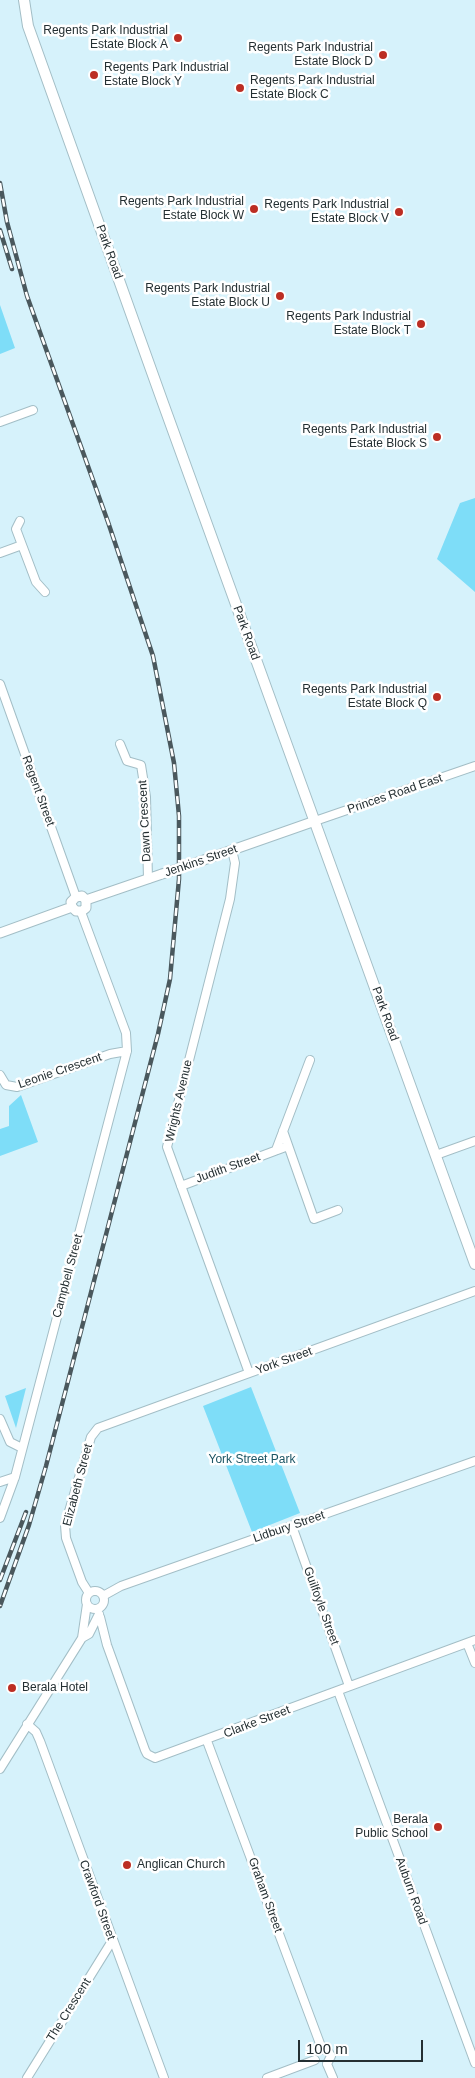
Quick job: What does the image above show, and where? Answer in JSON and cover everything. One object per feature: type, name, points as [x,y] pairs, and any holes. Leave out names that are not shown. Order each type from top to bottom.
[{"type":"main road","name":"Park Road","points":[[24,0],[31,35],[475,1264]]},
{"type":"street","points":[[0,422],[33,410]]},
{"type":"street","points":[[20,521],[16,528],[36,582],[45,592]]},
{"type":"street","points":[[0,553],[22,545]]},
{"type":"street","name":"Regent Street","points":[[0,684],[76,897]]},
{"type":"street","name":"Dawn Crescent","points":[[120,744],[127,761],[141,765],[146,797],[148,879]]},
{"type":"street","name":"Princes Road East","points":[[316,822],[475,766]]},
{"type":"street","name":"Jenkins Street","points":[[86,900],[316,822]]},
{"type":"street","name":"Wrights Avenue","points":[[232,850],[235,863],[230,899],[168,1141],[168,1152],[249,1373]]},
{"type":"street","points":[[82,896],[86,900],[86,908],[81,912],[76,911],[72,907],[72,902],[76,897],[82,896]]},
{"type":"street","points":[[0,933],[72,907]]},
{"type":"street","name":"Campbell Street","points":[[0,1518],[15,1477],[127,1051],[126,1032],[81,912]]},
{"type":"street","name":"Leonie Crescent","points":[[0,1075],[6,1085],[17,1086],[110,1054],[127,1051]]},
{"type":"street","name":"Judith Street","points":[[276,1150],[310,1060]]},
{"type":"street","points":[[283,1131],[314,1219],[338,1210]]},
{"type":"street","points":[[436,1155],[475,1141]]},
{"type":"street","name":"Judith Street","points":[[180,1186],[288,1146]]},
{"type":"street","name":"York Street","points":[[93,1432],[104,1426],[475,1291]]},
{"type":"street","points":[[0,1419],[10,1442],[22,1448]]},
{"type":"street","name":"Elizabeth Street","points":[[89,1593],[82,1582],[66,1538],[65,1525],[93,1432]]},
{"type":"street","name":"Lidbury Street","points":[[103,1596],[121,1586],[475,1461]]},
{"type":"street","points":[[0,1482],[15,1477]]},
{"type":"street","name":"Guilfoyle Street","points":[[292,1526],[350,1686]]},
{"type":"street","points":[[0,1769],[27,1724],[85,1636],[99,1613],[104,1603],[103,1596],[96,1591],[89,1593],[86,1599],[85,1636]]},
{"type":"street","points":[[87,1604],[99,1613]]},
{"type":"street","name":"Clarke Street","points":[[99,1613],[107,1645],[148,1754],[159,1758],[471,1642]]},
{"type":"street","points":[[85,1636],[96,1634],[107,1645]]},
{"type":"street","points":[[471,1642],[475,1663]]},
{"type":"street","name":"Auburn Road","points":[[338,1691],[475,2063]]},
{"type":"street","name":"Crawford Street","points":[[27,1724],[36,1732],[40,1741],[164,2078]]},
{"type":"street","name":"Graham Street","points":[[207,1741],[322,2049]]},
{"type":"street","name":"The Crescent","points":[[27,2078],[112,1941]]},
{"type":"street","points":[[315,2060],[317,2052],[322,2049],[328,2051],[331,2056],[327,2064],[332,2078]]},
{"type":"street","points":[[315,2060],[319,2065],[327,2064]]},
{"type":"street","points":[[267,2078],[315,2060]]},
{"type":"green space","points":[[0,305],[15,348],[0,354]]},
{"type":"green space","points":[[475,498],[475,592],[437,559],[460,503]]},
{"type":"green space","points":[[21,1095],[38,1142],[0,1156],[0,1129],[9,1126],[9,1106]]},
{"type":"green space","name":"York Street Park","points":[[251,1387],[300,1513],[252,1532],[203,1406]]},
{"type":"green space","points":[[26,1388],[16,1428],[5,1396]]},
{"type":"railway","points":[[0,183],[7,222],[27,296],[108,522],[153,656],[174,763],[179,816],[179,879],[170,979],[158,1034],[46,1466],[29,1525],[0,1606]]},
{"type":"railway","points":[[0,230],[12,269]]},
{"type":"railway","points":[[0,1580],[26,1512]]},
{"type":"place","name":"Regents Park Industrial Estate Block A","points":[[178,38]]},
{"type":"place","name":"Regents Park Industrial Estate Block D","points":[[383,55]]},
{"type":"place","name":"Regents Park Industrial Estate Block Y","points":[[94,75]]},
{"type":"place","name":"Regents Park Industrial Estate Block C","points":[[240,88]]},
{"type":"place","name":"Regents Park Industrial Estate Block W","points":[[254,209]]},
{"type":"place","name":"Regents Park Industrial Estate Block V","points":[[399,212]]},
{"type":"place","name":"Regents Park Industrial Estate Block U","points":[[280,296]]},
{"type":"place","name":"Regents Park Industrial Estate Block T","points":[[421,324]]},
{"type":"place","name":"Regents Park Industrial Estate Block S","points":[[437,437]]},
{"type":"place","name":"Regents Park Industrial Estate Block Q","points":[[437,697]]},
{"type":"place","name":"Berala Hotel","points":[[12,1688]]},
{"type":"place","name":"Berala Public School","points":[[438,1827]]},
{"type":"place","name":"Anglican Church","points":[[127,1865]]}]
